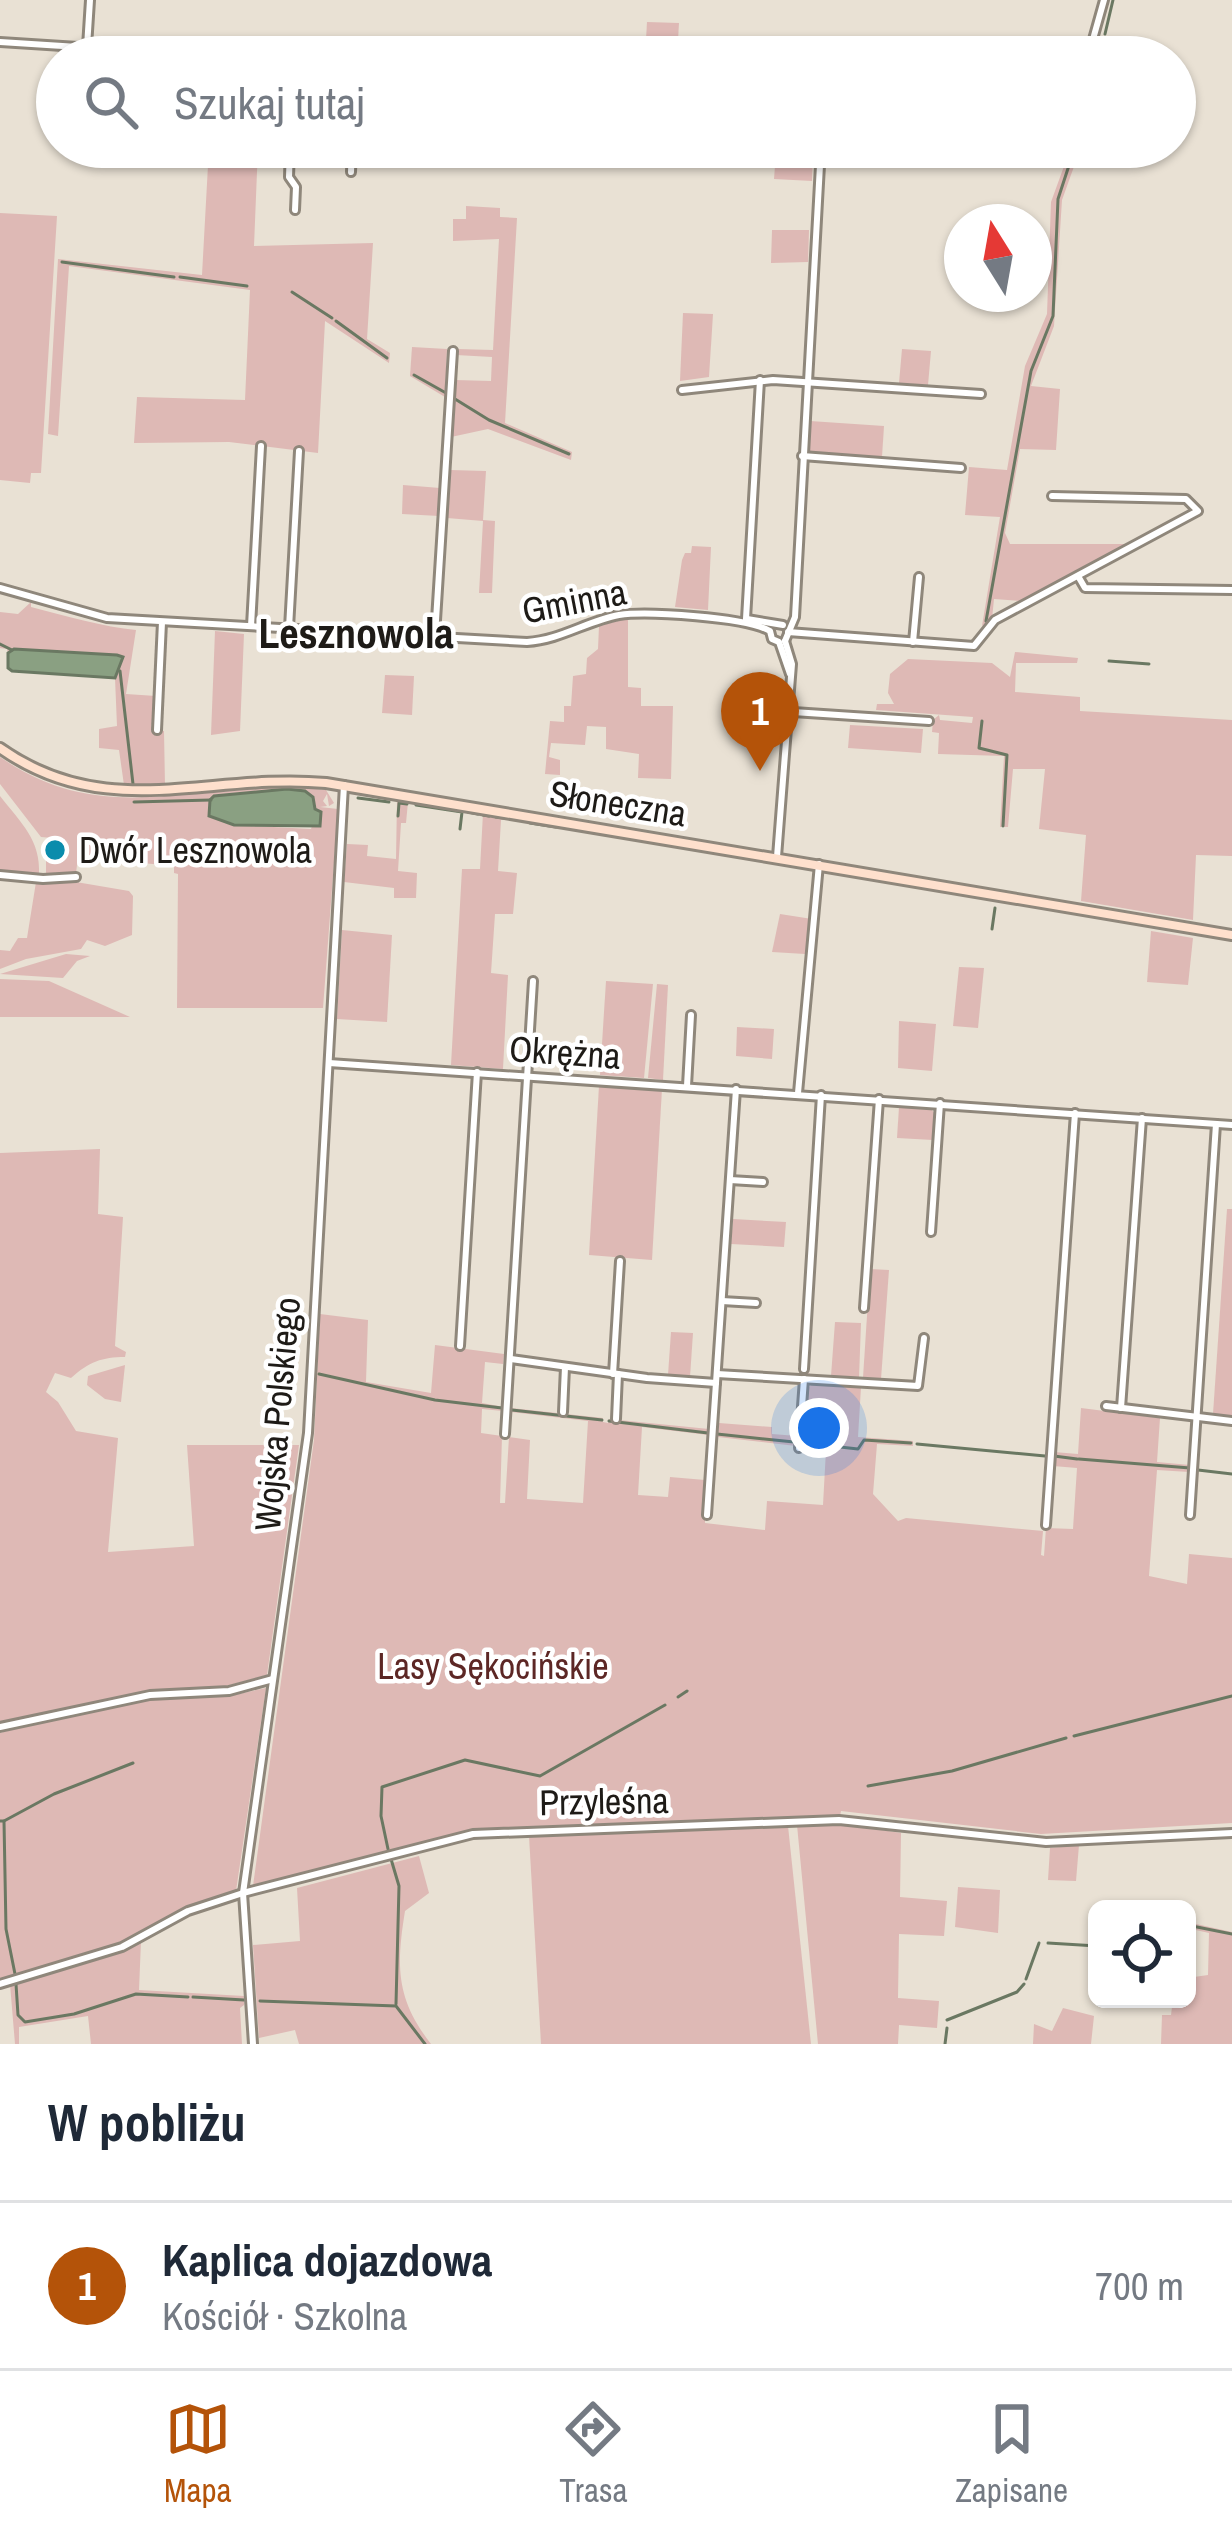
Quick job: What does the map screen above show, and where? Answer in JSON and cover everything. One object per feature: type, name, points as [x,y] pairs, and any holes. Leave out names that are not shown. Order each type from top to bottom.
[{"type":"main road","name":"Słoneczna","points":[[0,748],[51,776],[106,791],[155,792],[288,779],[344,785],[1232,935]]},
{"type":"street","points":[[87,36],[89,0]]},
{"type":"street","points":[[1094,36],[1104,0]]},
{"type":"street","points":[[0,42],[36,44]]},
{"type":"street","points":[[289,168],[296,187],[295,210]]},
{"type":"street","points":[[351,168],[351,172]]},
{"type":"street","points":[[777,857],[792,664],[784,634],[794,610],[820,168]]},
{"type":"street","points":[[435,636],[453,351]]},
{"type":"street","points":[[746,619],[760,380]]},
{"type":"street","points":[[682,391],[760,380],[981,394]]},
{"type":"street","points":[[250,626],[261,446]]},
{"type":"street","points":[[289,628],[299,451]]},
{"type":"street","points":[[802,456],[961,468]]},
{"type":"street","points":[[784,634],[772,639],[772,629],[784,634],[971,647],[995,620],[1198,511],[1186,499],[1052,496]]},
{"type":"street","points":[[1078,576],[1085,588],[1232,590]]},
{"type":"street","points":[[914,643],[919,577]]},
{"type":"street","name":"Gminna","points":[[0,588],[107,618],[532,642],[632,614],[746,619],[772,629]]},
{"type":"street","name":"Gminna","points":[[731,620],[772,629]]},
{"type":"street","points":[[157,730],[162,622]]},
{"type":"street","points":[[794,712],[929,721]]},
{"type":"street","name":"Wojska Polskiego","points":[[253,2044],[243,1893],[308,1433],[344,785]]},
{"type":"street","points":[[798,1093],[819,864]]},
{"type":"street","points":[[0,875],[76,877]]},
{"type":"street","points":[[506,1434],[533,981]]},
{"type":"street","points":[[687,1086],[691,1015]]},
{"type":"street","name":"Okrężna","points":[[329,1063],[1232,1126]]},
{"type":"street","points":[[460,1346],[477,1072]]},
{"type":"street","points":[[707,1515],[736,1089]]},
{"type":"street","points":[[804,1369],[821,1095]]},
{"type":"street","points":[[864,1309],[879,1099]]},
{"type":"street","points":[[931,1232],[940,1103]]},
{"type":"street","points":[[1046,1525],[1075,1113]]},
{"type":"street","points":[[1121,1408],[1142,1118]]},
{"type":"street","points":[[1190,1515],[1216,1124]]},
{"type":"street","points":[[730,1180],[763,1182]]},
{"type":"street","points":[[616,1419],[620,1261]]},
{"type":"street","points":[[722,1301],[756,1304]]},
{"type":"street","points":[[510,1359],[647,1378],[804,1379],[918,1386],[924,1338]]},
{"type":"street","points":[[563,1412],[566,1367]]},
{"type":"street","points":[[799,1448],[804,1379]]},
{"type":"street","points":[[1106,1406],[1232,1421]]},
{"type":"street","points":[[0,1727],[136,1697],[229,1690],[274,1678]]},
{"type":"street","name":"Przyleśna","points":[[0,1984],[122,1947],[188,1911],[243,1893],[461,1836],[839,1820],[1046,1842],[1232,1833]]},
{"type":"green space","points":[[647,22],[679,23],[678,36],[646,36]]},
{"type":"green space","points":[[208,168],[257,168],[254,246],[373,243],[367,339],[390,353],[389,363],[325,321],[318,453],[229,442],[134,443],[137,397],[245,400],[250,290],[69,266],[58,436],[48,434],[58,259],[202,275]]},
{"type":"green space","points":[[775,168],[813,168],[812,181],[774,179]]},
{"type":"green space","points":[[1063,168],[1073,168],[1062,200],[1054,326],[1031,386],[1060,389],[1056,450],[1020,449],[1005,533],[1010,544],[1130,544],[1021,601],[994,599],[992,619],[982,626],[1000,517],[965,515],[969,467],[1007,470],[1025,366],[1047,312],[1052,312],[1051,204]]},
{"type":"green space","points":[[466,206],[500,208],[500,217],[517,218],[505,423],[572,452],[571,460],[488,429],[451,437],[455,380],[491,381],[492,357],[456,355],[457,349],[493,350],[499,239],[453,241],[453,219],[466,219]]},
{"type":"green space","points":[[0,213],[57,216],[41,473],[31,473],[30,483],[0,480]]},
{"type":"green space","points":[[772,230],[809,230],[808,262],[771,263]]},
{"type":"green space","points":[[683,313],[713,314],[709,377],[680,381]]},
{"type":"green space","points":[[412,347],[447,349],[445,397],[410,376]]},
{"type":"green space","points":[[902,349],[931,351],[928,385],[899,383]]},
{"type":"green space","points":[[810,421],[884,426],[882,457],[809,453]]},
{"type":"green space","points":[[450,470],[486,471],[483,520],[495,521],[492,593],[479,593],[483,521],[447,518]]},
{"type":"green space","points":[[403,485],[440,488],[439,516],[402,514]]},
{"type":"green space","points":[[692,546],[711,547],[708,610],[675,607],[682,560]]},
{"type":"green space","points":[[31,602],[31,607],[136,630],[126,694],[156,696],[151,730],[164,731],[165,786],[124,785],[119,750],[99,748],[99,729],[117,726],[115,678],[122,657],[14,649],[8,653],[0,648],[0,612],[18,614]]},
{"type":"green space","points":[[628,618],[628,687],[641,688],[641,706],[673,706],[671,779],[638,778],[639,754],[606,749],[606,727],[587,726],[585,745],[551,743],[549,757],[560,760],[560,775],[545,774],[550,721],[564,722],[564,706],[571,706],[573,676],[586,674],[587,658],[598,649],[599,626]]},
{"type":"green space","points":[[215,631],[244,634],[240,731],[211,735]]},
{"type":"green space","points":[[1015,652],[1078,658],[1077,663],[1016,663],[1015,692],[1080,697],[1080,711],[1232,720],[1232,856],[1196,855],[1193,920],[1081,901],[1086,835],[1039,829],[1045,769],[1013,769],[1008,827],[1000,827],[1004,756],[938,754],[939,733],[932,732],[933,720],[939,715],[940,720],[972,723],[973,717],[876,710],[877,704],[894,704],[888,693],[890,674],[908,659],[992,663],[1010,677]]},
{"type":"green space","points":[[385,675],[414,676],[412,715],[382,713]]},
{"type":"green space","points":[[850,725],[923,729],[921,753],[848,748]]},
{"type":"green space","points":[[0,757],[41,780],[81,793],[121,797],[282,787],[326,790],[334,803],[329,806],[327,794],[323,801],[327,806],[320,807],[338,809],[323,1008],[177,1008],[178,874],[174,866],[78,857],[76,873],[46,876],[46,861],[63,862],[65,839],[41,837],[0,784]],"holes":[[[287,789],[313,797],[317,812],[311,829],[234,825],[210,799]]]},
{"type":"green space","points":[[0,796],[33,842],[39,875],[0,872]]},
{"type":"green space","points":[[397,800],[408,802],[406,823],[401,823],[398,871],[417,873],[416,898],[394,898],[394,888],[344,882],[347,844],[368,845],[367,856],[396,859]]},
{"type":"green space","points":[[483,813],[514,818],[501,820],[498,871],[517,873],[513,914],[495,914],[491,973],[508,975],[503,1069],[451,1065],[462,869],[480,869]]},
{"type":"green space","points":[[36,882],[76,882],[129,891],[133,896],[132,935],[105,946],[87,940],[81,949],[0,969],[0,950],[10,951],[18,938],[27,938]]},
{"type":"green space","points":[[780,914],[812,919],[805,954],[772,952]]},
{"type":"green space","points":[[342,930],[392,935],[387,1022],[337,1019]]},
{"type":"green space","points":[[1151,931],[1193,938],[1188,985],[1147,982]]},
{"type":"green space","points":[[66,954],[90,956],[77,961],[63,978],[0,974]]},
{"type":"green space","points":[[959,967],[984,968],[978,1028],[953,1026]]},
{"type":"green space","points":[[0,979],[49,981],[130,1017],[0,1017]]},
{"type":"green space","points":[[606,981],[653,984],[644,1078],[600,1075]]},
{"type":"green space","points":[[657,984],[668,985],[663,1080],[648,1078]]},
{"type":"green space","points":[[899,1021],[936,1024],[932,1071],[898,1068]]},
{"type":"green space","points":[[737,1027],[774,1029],[772,1059],[736,1056]]},
{"type":"green space","points":[[599,1086],[662,1089],[652,1260],[589,1255]]},
{"type":"green space","points":[[899,1107],[931,1109],[935,1114],[933,1140],[897,1138]]},
{"type":"green space","name":"Lasy Sękocińskie","points":[[100,1149],[98,1214],[123,1217],[115,1346],[126,1352],[125,1357],[96,1362],[71,1378],[55,1373],[46,1392],[76,1431],[118,1438],[108,1552],[194,1546],[187,1445],[299,1445],[267,1675],[222,1687],[148,1691],[0,1723],[0,1153]]},
{"type":"green space","points":[[1227,1209],[1232,1209],[1232,1416],[1213,1414]]},
{"type":"green space","points":[[733,1219],[786,1222],[784,1247],[731,1244]]},
{"type":"green space","points":[[870,1269],[889,1270],[881,1379],[863,1378]]},
{"type":"green space","name":"Lasy Sękocińskie","points":[[320,1314],[368,1320],[366,1382],[431,1393],[435,1345],[504,1354],[503,1364],[485,1362],[482,1403],[504,1407],[503,1411],[482,1409],[481,1433],[502,1436],[500,1503],[505,1503],[509,1437],[530,1440],[527,1499],[583,1503],[588,1421],[511,1412],[511,1408],[603,1418],[608,1423],[609,1419],[709,1429],[708,1435],[642,1427],[638,1495],[668,1497],[670,1477],[705,1480],[705,1523],[765,1530],[767,1501],[823,1505],[826,1450],[801,1446],[807,1389],[812,1384],[861,1387],[858,1437],[913,1441],[913,1446],[877,1444],[873,1494],[898,1521],[1043,1531],[1044,1556],[1046,1528],[1073,1529],[1077,1468],[1053,1466],[1054,1452],[1078,1454],[1081,1408],[1160,1418],[1157,1462],[1190,1465],[1189,1472],[1157,1470],[1149,1576],[1187,1584],[1189,1554],[1232,1558],[1232,1823],[1041,1834],[841,1811],[840,1816],[473,1829],[253,1886],[314,1440]]},
{"type":"green space","points":[[835,1322],[861,1323],[859,1378],[798,1377],[801,1369],[831,1376]]},
{"type":"green space","points":[[671,1332],[693,1333],[690,1377],[668,1375]]},
{"type":"green space","points":[[125,1365],[121,1402],[105,1399],[87,1385],[88,1376]]},
{"type":"green space","points":[[719,1423],[772,1427],[772,1434],[797,1436],[796,1446],[718,1437]]},
{"type":"green space","points":[[266,1688],[236,1891],[122,1944],[0,1983],[0,1733],[59,1716],[151,1699],[229,1696]]},
{"type":"green space","points":[[797,1825],[857,1826],[901,1833],[900,1897],[947,1901],[944,1936],[899,1934],[898,1998],[939,2001],[937,2028],[899,2025],[898,2044],[818,2044]]},
{"type":"green space","points":[[788,1826],[811,2044],[541,2044],[529,1836]]},
{"type":"green space","points":[[1079,1845],[1076,1881],[1048,1880],[1050,1848]]},
{"type":"green space","points":[[419,1856],[429,1893],[405,1911],[400,1966],[405,1997],[431,2044],[299,2044],[295,2030],[259,2038],[253,1945],[300,1941],[297,1888]]},
{"type":"green space","points":[[958,1887],[1000,1890],[998,1933],[955,1927]]},
{"type":"green space","points":[[1196,1924],[1232,1932],[1232,2044],[1161,2044],[1162,2015],[1171,2015],[1172,2008],[1196,2008],[1196,1977],[1208,1975],[1209,1933],[1196,1930]]},
{"type":"green space","points":[[141,1941],[139,1990],[244,1996],[242,2044],[91,2044],[88,2016],[19,2027],[19,2044],[15,2044],[10,1984],[114,1951],[122,1953]]},
{"type":"green space","points":[[1063,2008],[1094,2016],[1091,2044],[1033,2044],[1034,2024],[1052,2031]]},
{"type":"shaded area","points":[[14,649],[123,657],[115,678],[12,671],[8,653]]},
{"type":"shaded area","points":[[287,789],[313,797],[315,809],[321,812],[320,826],[234,825],[209,816],[214,796]]},
{"type":"waterway","points":[[1105,34],[1113,0]]},
{"type":"waterway","points":[[986,621],[1031,371],[1053,316],[1058,199],[1068,168]]},
{"type":"waterway","points":[[62,262],[174,277]]},
{"type":"waterway","points":[[180,277],[247,286]]},
{"type":"waterway","points":[[292,292],[332,318]]},
{"type":"waterway","points":[[336,321],[387,358]]},
{"type":"waterway","points":[[414,375],[446,393]]},
{"type":"waterway","points":[[455,399],[489,420],[569,454]]},
{"type":"waterway","points":[[0,644],[12,650]]},
{"type":"waterway","points":[[1109,661],[1149,664]]},
{"type":"waterway","points":[[120,671],[133,784]]},
{"type":"waterway","points":[[982,721],[979,748],[1007,755],[1003,826]]},
{"type":"waterway","points":[[358,798],[389,802]]},
{"type":"waterway","points":[[134,802],[211,800]]},
{"type":"waterway","points":[[398,816],[399,803],[407,804]]},
{"type":"waterway","points":[[416,805],[462,812],[460,829]]},
{"type":"waterway","points":[[468,812],[478,814]]},
{"type":"waterway","points":[[483,815],[489,816]]},
{"type":"waterway","points":[[496,817],[512,819]]},
{"type":"waterway","points":[[530,823],[556,827]]},
{"type":"waterway","points":[[992,929],[995,908]]},
{"type":"waterway","points":[[319,1374],[435,1400],[502,1408]]},
{"type":"waterway","points":[[512,1410],[602,1420]]},
{"type":"waterway","points":[[609,1421],[708,1433]]},
{"type":"waterway","points":[[717,1434],[794,1442]]},
{"type":"waterway","points":[[804,1443],[858,1449],[864,1440],[911,1443]]},
{"type":"waterway","points":[[917,1444],[1045,1456]]},
{"type":"waterway","points":[[1054,1456],[1077,1459]]},
{"type":"waterway","points":[[1079,1459],[1190,1468]]},
{"type":"waterway","points":[[1198,1470],[1232,1474]]},
{"type":"waterway","points":[[678,1697],[687,1691]]},
{"type":"waterway","points":[[1074,1736],[1232,1696]]},
{"type":"waterway","points":[[388,1849],[381,1816],[382,1787],[465,1760],[540,1776],[665,1705]]},
{"type":"waterway","points":[[868,1786],[952,1771],[1066,1738]]},
{"type":"waterway","points":[[4,1821],[54,1794],[133,1763]]},
{"type":"waterway","points":[[0,1821],[4,1821],[6,1929],[15,1974]]},
{"type":"waterway","points":[[391,1859],[399,1886],[396,2004]]},
{"type":"waterway","points":[[1196,1927],[1232,1934]]},
{"type":"waterway","points":[[1026,1979],[1039,1943]]},
{"type":"waterway","points":[[1048,1943],[1088,1945]]},
{"type":"waterway","points":[[16,1984],[18,2015],[25,2022],[74,2014],[136,1994],[188,1997]]},
{"type":"waterway","points":[[947,2020],[1017,1992],[1024,1984]]},
{"type":"waterway","points":[[193,1997],[244,2000]]},
{"type":"waterway","points":[[260,2001],[396,2006],[425,2044]]},
{"type":"waterway","points":[[945,2044],[947,2028]]},
{"type":"place","name":"Kaplica dojazdowa","points":[[760,771]]},
{"type":"place","name":"Dwór Lesznowola","points":[[55,850]]},
{"type":"district","name":"Lesznowola","points":[[356,633]]}]
